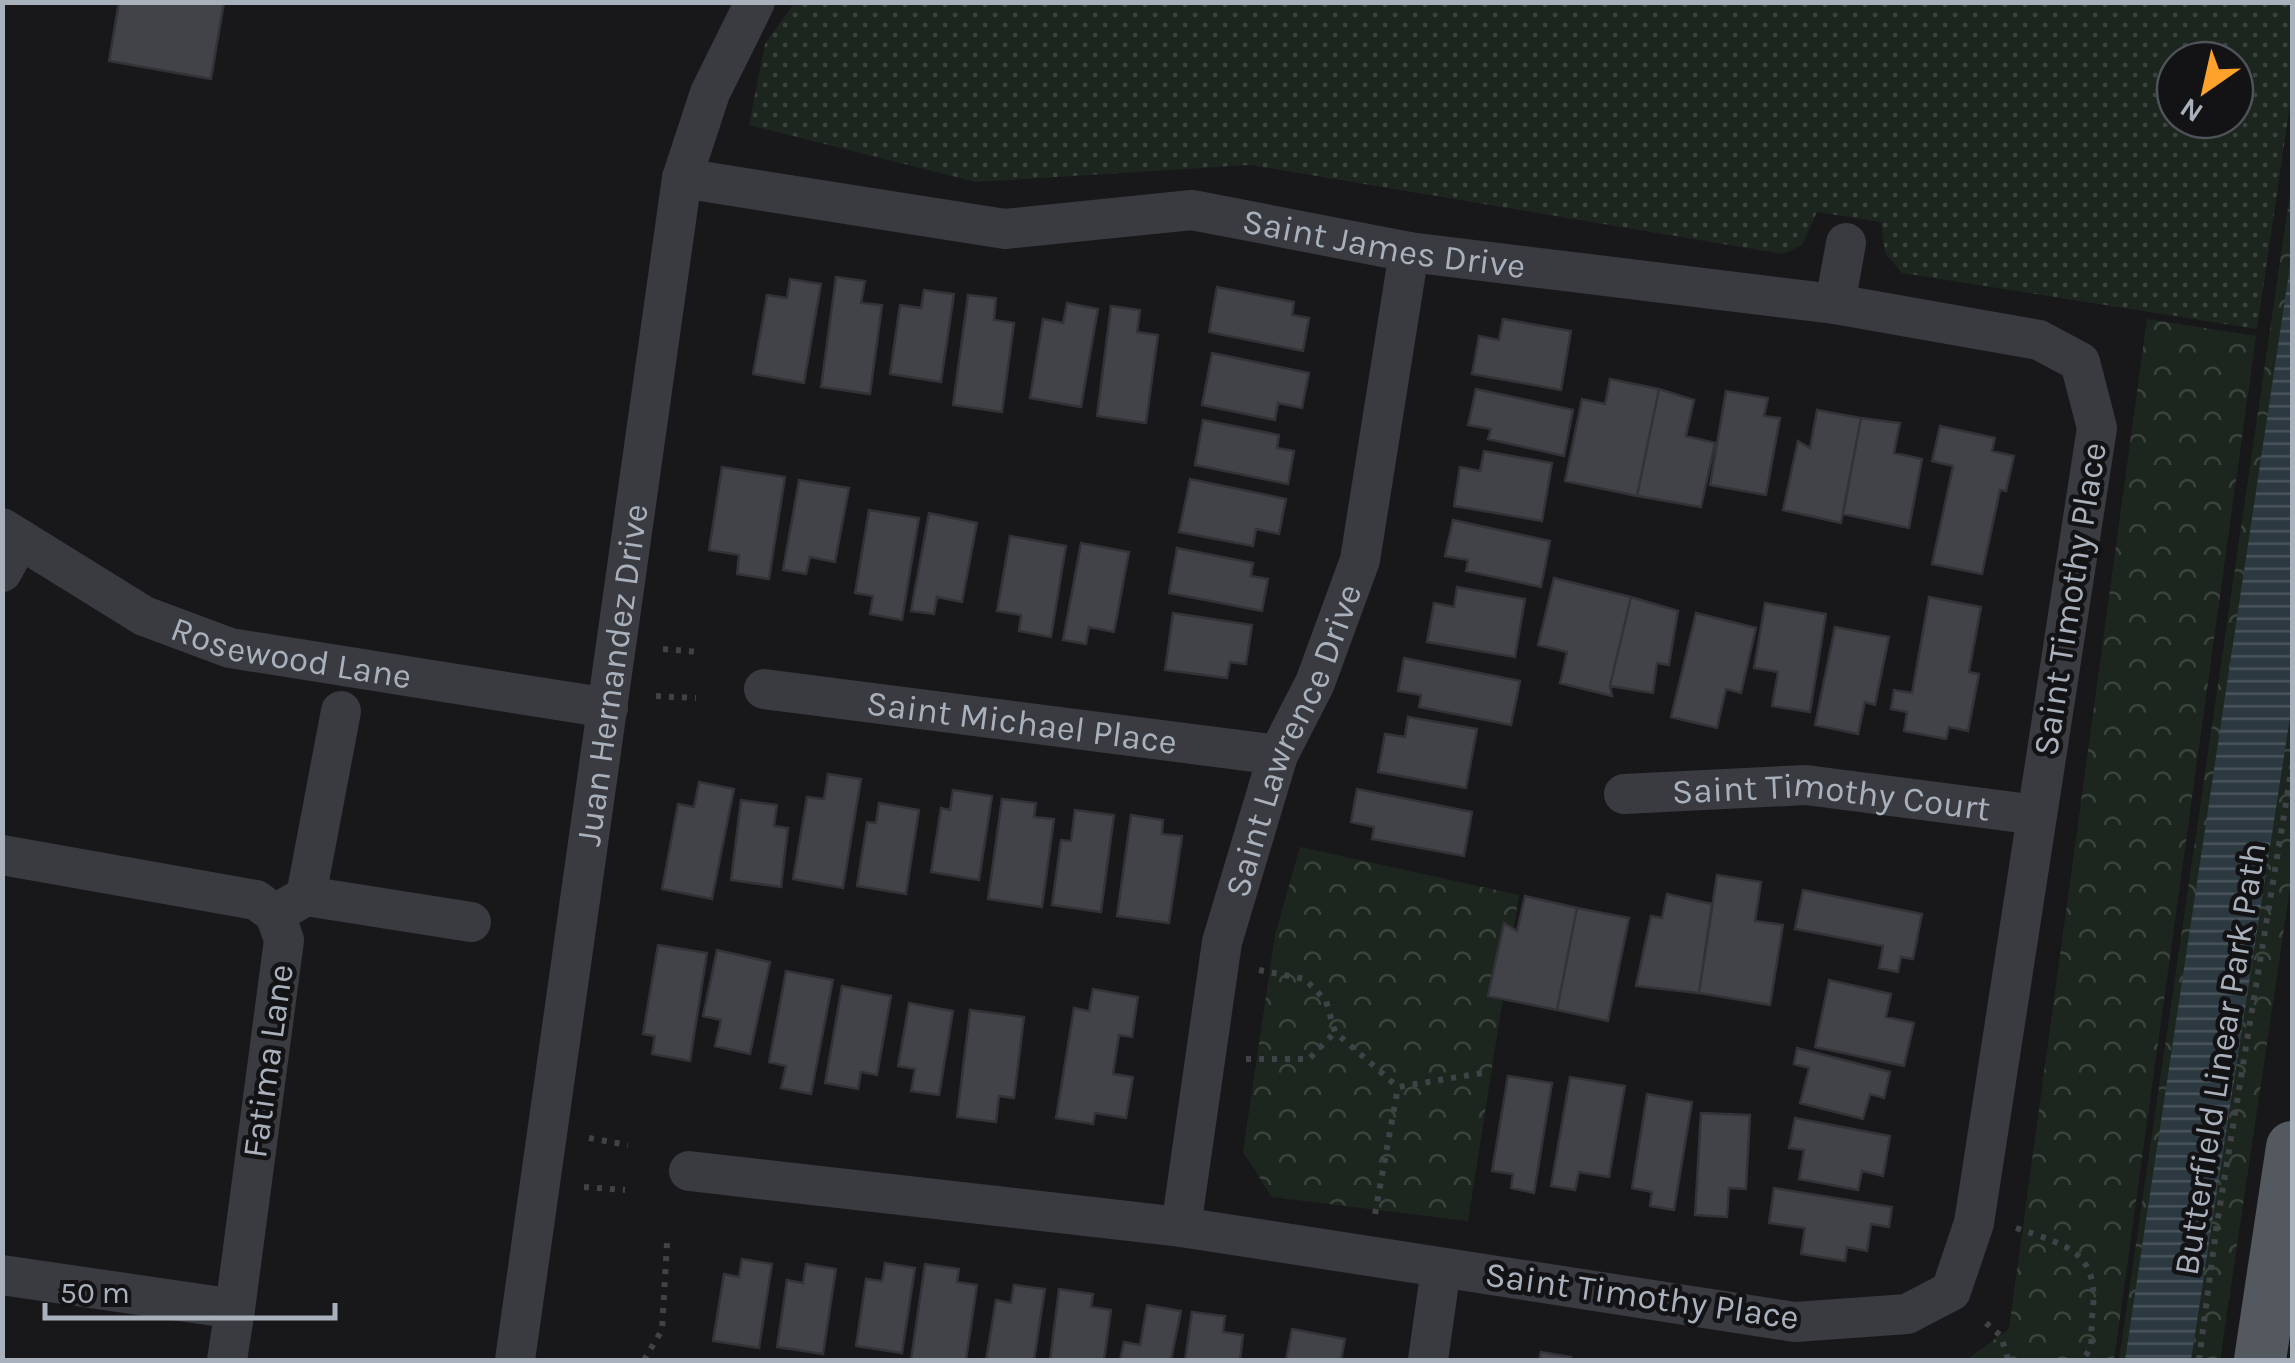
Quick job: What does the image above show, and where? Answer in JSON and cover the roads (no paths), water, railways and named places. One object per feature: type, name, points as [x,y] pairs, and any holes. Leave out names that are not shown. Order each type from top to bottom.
[{"type":"main road","points":[[2260,1360],[2292,1146]]},
{"type":"street","name":"Juan Hernandez Drive","points":[[515,1360],[682,178],[710,93],[755,2]]},
{"type":"street","name":"Saint James Drive","points":[[682,178],[1005,229],[1192,210],[1409,252],[1835,304],[2039,340],[2080,362]]},
{"type":"street","points":[[1835,304],[1846,244]]},
{"type":"street","name":"Saint Lawrence Drive","points":[[1181,1227],[1222,942],[1278,755],[1315,683],[1360,560],[1409,252]]},
{"type":"street","name":"Saint Timothy Place","points":[[689,1171],[1181,1227],[1796,1322],[1907,1314],[1950,1291],[1974,1224],[2098,428],[2080,362]]},
{"type":"street","name":"Rosewood Lane","points":[[8,546],[144,616],[230,648],[608,708]]},
{"type":"street","name":"Saint Michael Place","points":[[764,689],[1278,755]]},
{"type":"street","points":[[341,711],[291,905],[470,922]]},
{"type":"street","name":"Saint Timothy Court","points":[[1624,794],[1806,785],[2037,816]]},
{"type":"street","name":"Fatima Lane","points":[[2,855],[291,905],[227,1360]]},
{"type":"street","points":[[1428,1360],[1441,1268]]},
{"type":"street","points":[[2,1275],[235,1309]]}]
